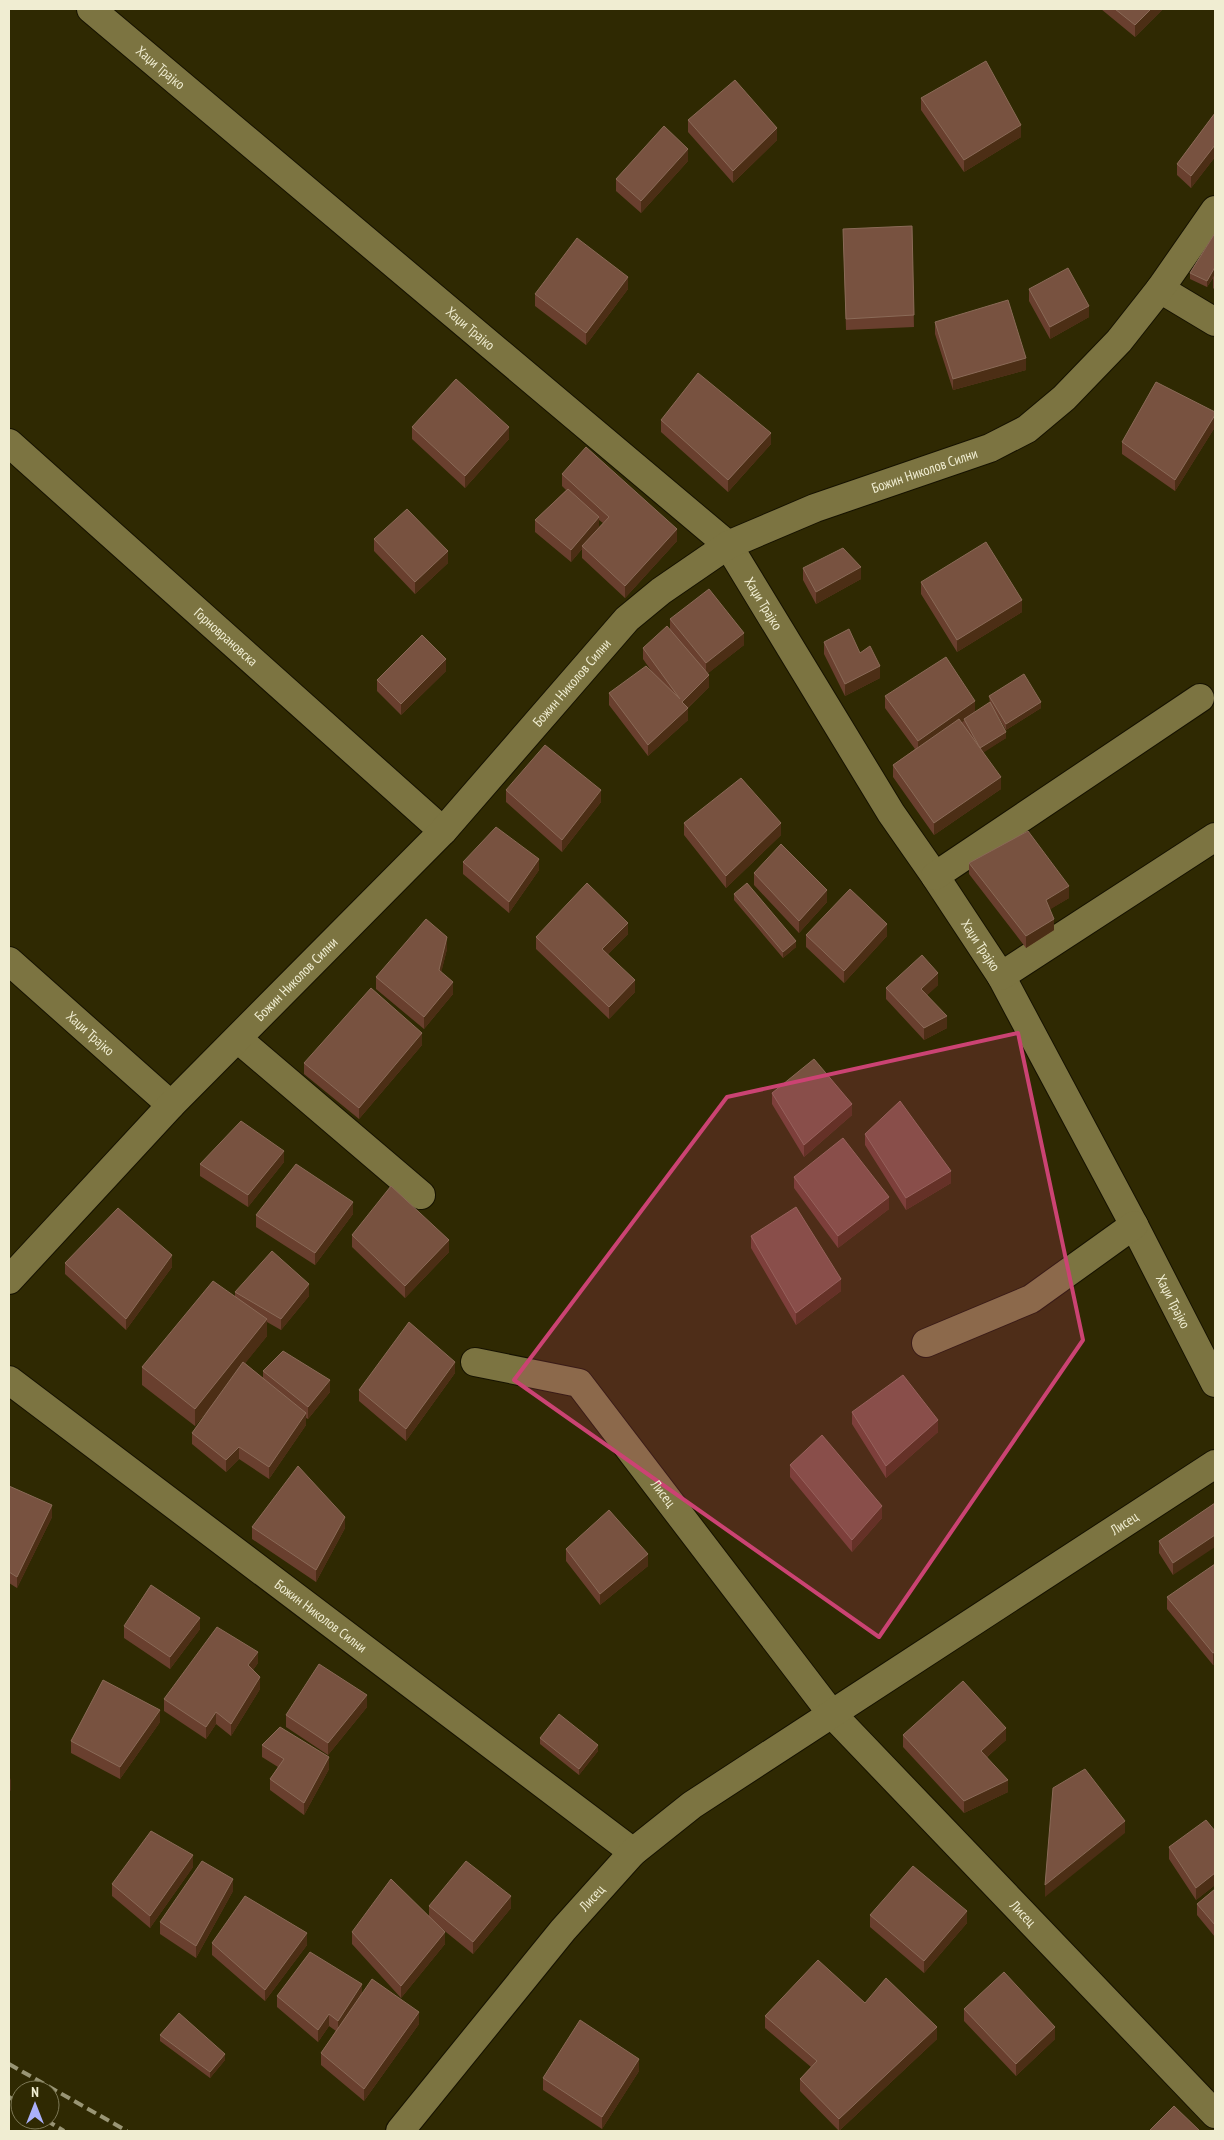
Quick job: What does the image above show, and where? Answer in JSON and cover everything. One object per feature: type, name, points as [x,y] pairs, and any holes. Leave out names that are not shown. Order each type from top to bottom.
[{"type":"street","name":"Хаџи Трајко","points":[[91,9],[728,545],[891,813],[1001,976],[1134,1225],[1215,1383]]},
{"type":"street","name":"Божин Николов Силни","points":[[9,1280],[171,1105],[444,831],[627,619],[661,591],[728,545],[815,508],[990,448],[1027,429],[1064,398],[1119,342],[1160,289],[1215,210]]},
{"type":"street","points":[[1160,289],[1215,322]]},
{"type":"street","name":"Горноврановска","points":[[9,443],[444,831]]},
{"type":"street","points":[[935,876],[1200,698]]},
{"type":"street","points":[[1001,976],[1215,838]]},
{"type":"street","name":"Хаџи Трајко","points":[[9,961],[171,1105]]},
{"type":"street","points":[[238,1039],[421,1195]]},
{"type":"street","points":[[926,1344],[1031,1298],[1134,1225]]},
{"type":"street","name":"Лисец","points":[[475,1362],[579,1383],[831,1713],[1215,2114]]},
{"type":"street","name":"Божин Николов Силни","points":[[9,1380],[633,1852]]},
{"type":"street","name":"Лисец","points":[[400,2131],[563,1930],[633,1852],[692,1805],[1215,1464]]},
{"type":"highlighted area","points":[[1018,1033],[1083,1340],[879,1637],[514,1380],[727,1097]]},
{"type":"building","points":[[1115,9],[1151,9],[1135,25]]},
{"type":"building","points":[[986,61],[1021,125],[964,160],[921,98]]},
{"type":"building","points":[[735,80],[777,128],[733,171],[688,120]]},
{"type":"building","points":[[1215,113],[1215,145],[1191,176],[1177,164]]},
{"type":"building","points":[[664,126],[688,149],[641,201],[616,179]]},
{"type":"building","points":[[912,226],[914,315],[846,319],[843,229]]},
{"type":"building","points":[[1215,233],[1215,267],[1207,281],[1190,273]]},
{"type":"building","points":[[577,238],[628,277],[586,333],[535,294]]},
{"type":"building","points":[[1068,268],[1089,306],[1050,327],[1029,289]]},
{"type":"building","points":[[1008,300],[1026,358],[953,379],[935,322]]},
{"type":"building","points":[[698,373],[771,433],[728,480],[661,420]]},
{"type":"building","points":[[456,379],[509,427],[465,476],[412,427]]},
{"type":"building","points":[[1156,382],[1215,412],[1215,415],[1175,480],[1122,442]]},
{"type":"building","points":[[586,447],[677,529],[625,586],[582,546],[609,517],[562,474]]},
{"type":"building","points":[[568,489],[599,517],[571,550],[535,520]]},
{"type":"building","points":[[407,509],[448,551],[415,582],[374,539]]},
{"type":"building","points":[[986,542],[1022,600],[957,640],[921,582]]},
{"type":"building","points":[[843,548],[861,567],[816,592],[803,568]]},
{"type":"building","points":[[709,589],[744,633],[706,663],[670,619]]},
{"type":"building","points":[[667,626],[709,675],[682,702],[688,708],[648,745],[609,693],[646,666],[680,699],[643,648]]},
{"type":"building","points":[[849,629],[860,653],[870,646],[880,666],[845,684],[824,642]]},
{"type":"building","points":[[422,635],[446,659],[401,704],[377,680]]},
{"type":"building","points":[[946,657],[975,701],[918,741],[885,696]]},
{"type":"building","points":[[1024,674],[1041,702],[1006,724],[989,696]]},
{"type":"building","points":[[990,702],[1006,732],[980,748],[964,719]]},
{"type":"building","points":[[959,719],[1001,777],[934,823],[893,765]]},
{"type":"building","points":[[545,745],[601,790],[562,840],[506,790]]},
{"type":"building","points":[[741,778],[781,823],[726,876],[684,823]]},
{"type":"building","points":[[496,827],[539,859],[509,902],[463,862]]},
{"type":"building","points":[[1028,831],[1069,886],[1046,900],[1054,919],[1026,936],[969,863]]},
{"type":"building","points":[[781,844],[827,890],[799,921],[754,873]]},
{"type":"building","points":[[587,883],[628,923],[602,949],[635,980],[609,1007],[536,937]]},
{"type":"building","points":[[747,883],[796,941],[783,952],[734,894]]},
{"type":"building","points":[[850,889],[887,924],[844,971],[806,935]]},
{"type":"building","points":[[426,919],[447,937],[439,970],[453,982],[424,1017],[376,977]]},
{"type":"building","points":[[922,955],[938,973],[921,989],[947,1016],[924,1028],[886,988]]},
{"type":"building","points":[[371,988],[422,1033],[359,1108],[304,1063]]},
{"type":"building","points":[[814,1059],[852,1104],[804,1145],[772,1093]]},
{"type":"building","points":[[900,1101],[951,1171],[906,1198],[865,1134]]},
{"type":"building","points":[[241,1121],[284,1151],[248,1195],[200,1164]]},
{"type":"building","points":[[843,1138],[889,1197],[838,1236],[794,1177]]},
{"type":"building","points":[[296,1164],[353,1202],[315,1253],[256,1215]]},
{"type":"building","points":[[391,1186],[449,1240],[405,1286],[352,1235]]},
{"type":"building","points":[[796,1207],[841,1279],[796,1313],[751,1236]]},
{"type":"building","points":[[118,1208],[172,1255],[126,1319],[65,1263]]},
{"type":"building","points":[[272,1251],[309,1284],[281,1319],[235,1292]]},
{"type":"building","points":[[213,1281],[267,1319],[195,1409],[142,1367]]},
{"type":"building","points":[[409,1322],[455,1362],[406,1429],[359,1390]]},
{"type":"building","points":[[283,1351],[330,1380],[308,1407],[263,1371]]},
{"type":"building","points":[[243,1362],[306,1413],[269,1467],[239,1447],[226,1460],[192,1433]]},
{"type":"building","points":[[903,1375],[938,1420],[886,1466],[852,1412]]},
{"type":"building","points":[[822,1435],[882,1506],[852,1540],[790,1465]]},
{"type":"building","points":[[298,1466],[345,1517],[316,1570],[252,1527]]},
{"type":"building","points":[[9,1486],[52,1505],[17,1577],[9,1572]]},
{"type":"building","points":[[1215,1503],[1215,1535],[1173,1563],[1159,1541]]},
{"type":"building","points":[[609,1510],[648,1554],[600,1594],[566,1549]]},
{"type":"building","points":[[1215,1564],[1215,1652],[1213,1653],[1167,1597]]},
{"type":"building","points":[[151,1585],[200,1618],[170,1657],[124,1626]]},
{"type":"building","points":[[217,1627],[258,1652],[248,1665],[260,1677],[231,1724],[216,1712],[206,1727],[164,1699]]},
{"type":"building","points":[[319,1664],[367,1695],[328,1743],[286,1715]]},
{"type":"building","points":[[103,1680],[160,1710],[120,1767],[71,1741]]},
{"type":"building","points":[[963,1681],[1006,1728],[981,1751],[1008,1780],[964,1801],[903,1735]]},
{"type":"building","points":[[559,1714],[598,1745],[579,1769],[540,1738]]},
{"type":"building","points":[[280,1727],[329,1757],[304,1803],[270,1779],[284,1759],[262,1745]]},
{"type":"building","points":[[1085,1769],[1125,1821],[1045,1885],[1053,1788]]},
{"type":"building","points":[[1206,1820],[1215,1831],[1215,1873],[1196,1888],[1169,1847]]},
{"type":"building","points":[[151,1831],[193,1855],[150,1916],[112,1884]]},
{"type":"building","points":[[202,1861],[233,1879],[196,1946],[160,1922]]},
{"type":"building","points":[[466,1861],[511,1896],[473,1942],[429,1906]]},
{"type":"building","points":[[913,1866],[967,1911],[924,1961],[870,1915]]},
{"type":"building","points":[[391,1879],[445,1932],[401,1986],[352,1932]]},
{"type":"building","points":[[1215,1889],[1215,1925],[1197,1904]]},
{"type":"building","points":[[245,1896],[307,1933],[265,1990],[212,1943]]},
{"type":"building","points":[[310,1952],[362,1984],[338,2021],[329,2014],[318,2030],[277,1996]]},
{"type":"building","points":[[818,1960],[865,2003],[886,1978],[937,2027],[839,2119],[800,2079],[817,2061],[765,2016]]},
{"type":"building","points":[[1004,1972],[1055,2027],[1016,2064],[964,2009]]},
{"type":"building","points":[[372,1979],[419,2012],[364,2089],[321,2053]]},
{"type":"building","points":[[179,2013],[225,2054],[210,2072],[160,2035]]},
{"type":"building","points":[[580,2020],[639,2059],[602,2117],[543,2078]]},
{"type":"building","points":[[1174,2106],[1200,2131],[1149,2131]]},
{"type":"railway","points":[[9,2064],[127,2131]]},
{"type":"railway","points":[[60,2129],[64,2131]]}]
